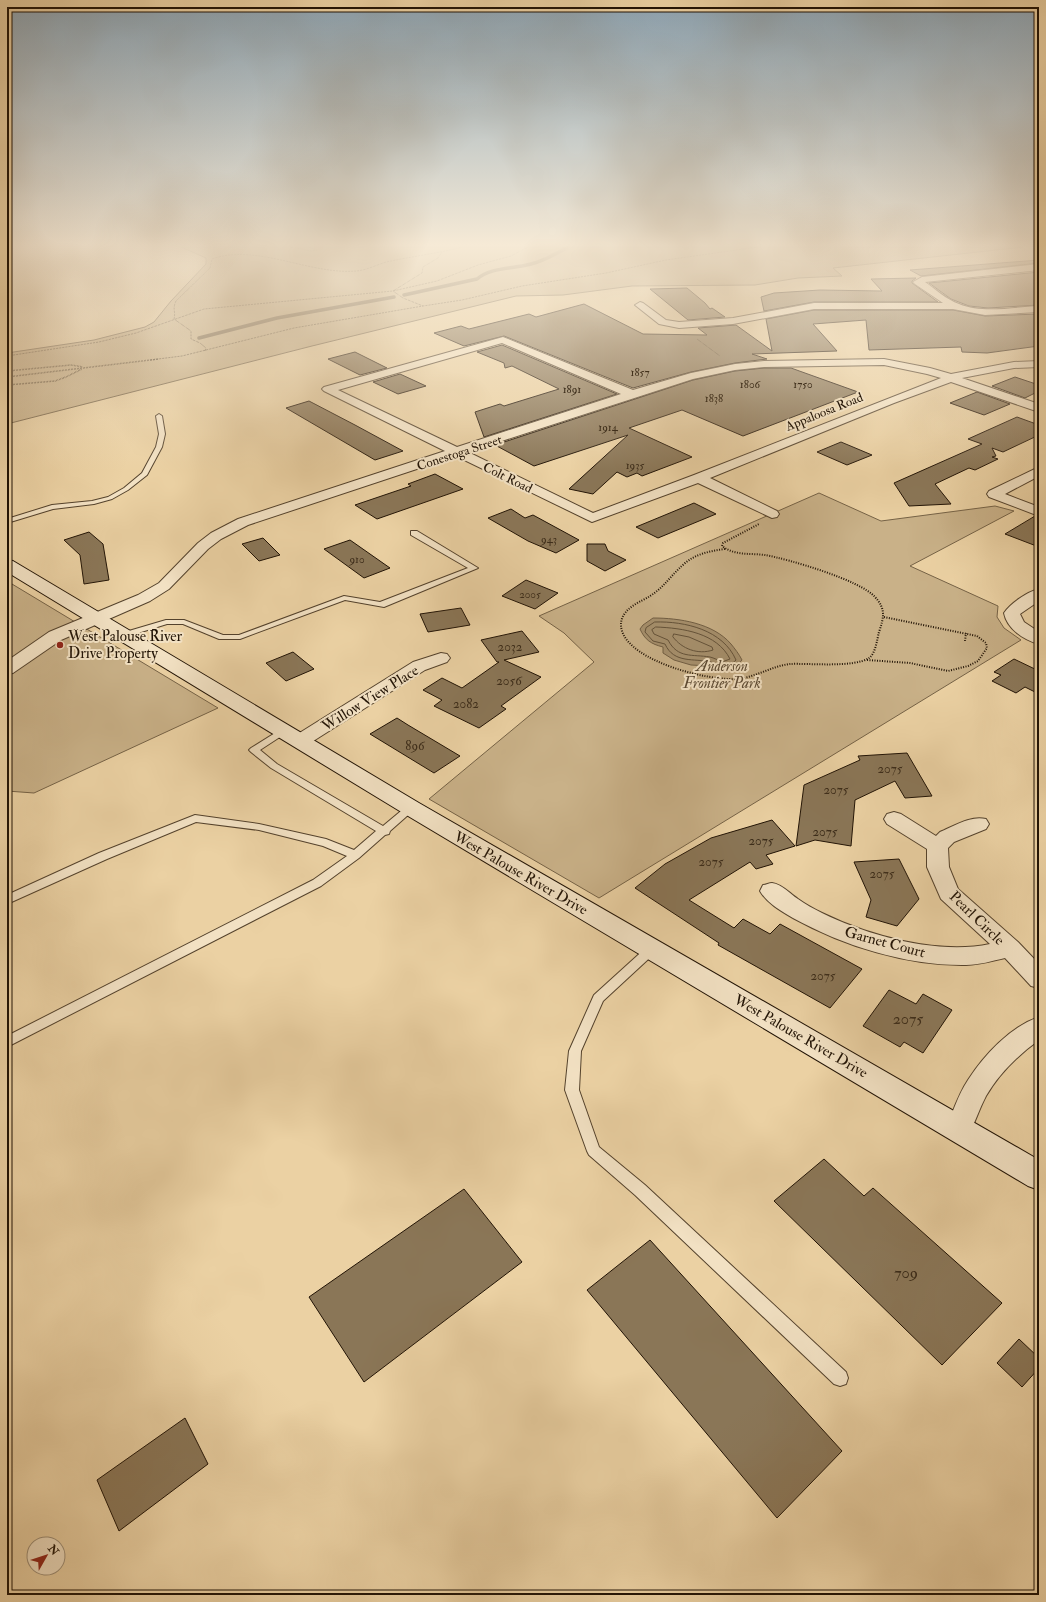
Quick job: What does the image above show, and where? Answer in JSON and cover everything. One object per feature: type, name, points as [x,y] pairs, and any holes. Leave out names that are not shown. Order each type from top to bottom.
[{"type":"street","points":[[663,322],[679,325],[714,322]]},
{"type":"street","name":"Colt Road","points":[[625,506],[592,518],[328,389],[503,340],[632,394]]},
{"type":"street","name":"Conestoga Street","points":[[7,669],[55,636],[144,598],[164,586],[203,546],[216,536],[243,522],[691,376],[735,367],[786,363],[884,362],[909,366],[952,378],[1039,408]]},
{"type":"street","name":"Appaloosa Road","points":[[625,506],[699,478],[890,400],[952,378],[994,368],[1014,365],[1039,364]]},
{"type":"street","points":[[1039,471],[994,494],[1039,512]]},
{"type":"street","points":[[699,478],[772,514]]},
{"type":"street","name":"West Palouse River Drive","points":[[7,565],[411,808],[1039,1176]]},
{"type":"street","points":[[1039,594],[1012,613],[1012,619],[1018,626],[1027,633],[1039,639]]},
{"type":"street","name":"Willow View Place","points":[[292,736],[419,666],[441,658]]},
{"type":"street","points":[[894,819],[937,846],[947,837],[979,824]]},
{"type":"street","name":"Pearl Circle","points":[[937,846],[938,867],[949,893],[1010,948],[1039,979]]},
{"type":"street","name":"Garnet Court","points":[[771,891],[796,909],[836,928],[876,942],[926,954],[966,956],[1010,948]]},
{"type":"street","points":[[959,1128],[977,1089],[1002,1055],[1039,1027]]},
{"type":"lane","points":[[7,521],[52,507],[92,503],[110,498],[126,489],[145,474],[159,447],[162,434],[159,416]]},
{"type":"lane","points":[[124,636],[166,622],[184,622],[222,636],[240,637],[344,598],[380,605],[474,568],[414,533]]},
{"type":"lane","points":[[292,736],[254,750],[274,766],[385,832]]},
{"type":"lane","points":[[7,1042],[317,883],[355,856],[385,832],[411,808]]},
{"type":"lane","points":[[7,900],[103,856],[195,818],[259,827],[326,843],[355,856]]},
{"type":"lane","points":[[652,949],[598,998],[575,1051],[572,1090],[594,1151],[640,1190],[840,1378]]},
{"type":"path","points":[[7,356],[99,342],[136,333],[167,322]]},
{"type":"path","points":[[177,322],[181,326],[190,329],[191,339],[205,346],[205,351]]},
{"type":"path","points":[[7,377],[163,359],[205,351],[294,328],[331,322]]},
{"type":"path","points":[[679,325],[735,367]]},
{"type":"path","points":[[7,371],[71,366],[86,368]]},
{"type":"path","points":[[7,385],[22,382],[53,381],[86,368]]},
{"type":"path","points":[[726,550],[722,546],[723,543],[753,528],[772,514]]},
{"type":"path","points":[[713,550],[726,550],[770,556],[833,575],[870,592],[878,600],[884,617],[873,653],[869,658],[858,662],[787,664],[752,677],[731,680],[718,679],[680,670],[659,662],[639,650],[624,638],[621,625],[625,613],[666,585],[679,569],[696,556],[713,550]]},
{"type":"path","points":[[865,660],[910,663],[948,671],[978,661],[987,648],[986,642],[977,636],[884,617]]},
{"type":"path","points":[[965,641],[966,633]]},
{"type":"green space","points":[[154,322],[411,322],[7,424],[7,353],[94,340],[145,327]]},
{"type":"green space","name":"Anderson Frontier Park","points":[[819,493],[881,521],[995,506],[1014,511],[910,566],[998,606],[997,617],[1004,628],[1021,640],[599,898],[429,799],[594,662],[564,633],[539,616]]},
{"type":"green space","name":"West Palouse River Drive Property","points":[[7,581],[218,708],[34,793],[7,791]]},
{"type":"water","points":[[653,618],[674,619],[695,623],[715,631],[731,644],[742,660],[734,669],[721,671],[709,666],[691,665],[674,660],[663,653],[663,647],[646,639],[640,629]]},
{"type":"building","points":[[498,322],[619,322],[643,334],[707,335],[698,328],[736,325],[772,351],[767,322],[843,322],[813,324],[837,351],[752,354],[767,359],[735,363],[691,372],[633,388],[504,336],[464,346],[434,333],[461,326],[469,329]]},
{"type":"building","points":[[866,322],[1039,322],[1039,346],[987,353],[962,352],[961,347],[869,350]]},
{"type":"building","points":[[502,345],[617,394],[484,437],[475,412],[500,404],[504,406],[559,389],[512,366],[505,368],[504,363],[477,352]]},
{"type":"building","points":[[355,352],[387,368],[360,375],[328,359]]},
{"type":"building","points":[[764,368],[791,368],[858,392],[743,436],[682,410],[629,428],[692,457],[642,476],[637,473],[627,477],[617,472],[593,494],[569,489],[628,435],[534,466],[495,445],[693,380],[735,371]]},
{"type":"building","points":[[400,374],[426,386],[398,394],[373,382]]},
{"type":"building","points":[[1015,377],[1039,385],[1039,391],[1025,398],[992,386]]},
{"type":"building","points":[[977,392],[1010,404],[984,415],[950,403]]},
{"type":"building","points":[[309,401],[403,451],[375,460],[286,408]]},
{"type":"building","points":[[1017,417],[1039,425],[1039,435],[1003,452],[992,448],[996,456],[992,457],[998,459],[975,470],[969,468],[935,484],[951,504],[909,506],[894,483],[982,444],[968,439]]},
{"type":"building","points":[[841,442],[872,455],[847,465],[817,452]]},
{"type":"building","points":[[435,474],[463,489],[377,519],[355,505],[411,486],[408,484]]},
{"type":"building","points":[[694,503],[716,514],[658,538],[636,527]]},
{"type":"building","points":[[511,509],[525,518],[533,515],[579,540],[556,553],[528,541],[488,518]]},
{"type":"building","points":[[1035,516],[1039,517],[1039,547],[1005,534]]},
{"type":"building","points":[[89,532],[103,544],[109,580],[84,584],[80,555],[64,540]]},
{"type":"building","points":[[263,538],[280,555],[259,561],[242,544]]},
{"type":"building","points":[[350,540],[390,568],[364,578],[324,549]]},
{"type":"building","points":[[587,544],[605,544],[608,551],[626,560],[605,571],[587,561]]},
{"type":"building","points":[[526,580],[558,593],[535,609],[502,596]]},
{"type":"building","points":[[461,608],[470,625],[428,632],[420,614]]},
{"type":"building","points":[[522,631],[539,652],[504,660],[541,677],[501,706],[506,709],[479,728],[434,706],[442,700],[423,690],[442,678],[462,688],[499,662],[497,662],[481,640]]},
{"type":"building","points":[[293,652],[314,669],[286,681],[266,663]]},
{"type":"building","points":[[1014,659],[1039,671],[1039,694],[1025,687],[1016,693],[992,681],[1001,675],[994,672]]},
{"type":"building","points":[[397,718],[460,756],[434,773],[370,734]]},
{"type":"building","points":[[907,753],[932,796],[905,798],[895,781],[855,800],[851,846],[815,840],[796,846],[804,785],[860,760],[858,756]]},
{"type":"building","points":[[772,820],[795,846],[766,855],[773,864],[756,869],[750,862],[689,900],[734,928],[743,919],[770,934],[780,924],[862,969],[830,1008],[718,945],[719,943],[635,888],[665,864],[711,838]]},
{"type":"building","points":[[899,859],[919,899],[897,926],[866,917],[871,900],[854,862]]},
{"type":"building","points":[[889,990],[916,1004],[923,994],[952,1010],[923,1053],[904,1042],[900,1047],[863,1026]]},
{"type":"building","points":[[824,1159],[864,1196],[873,1188],[1002,1303],[942,1365],[774,1201]]},
{"type":"building","points":[[464,1189],[522,1262],[364,1382],[309,1297]]},
{"type":"building","points":[[650,1240],[842,1451],[777,1518],[587,1290]]},
{"type":"building","points":[[1019,1339],[1039,1358],[1039,1368],[1022,1387],[997,1363]]},
{"type":"building","points":[[185,1418],[208,1464],[119,1531],[97,1480]]},
{"type":"waterway","points":[[199,338],[262,322]]},
{"type":"place","name":"West Palouse River Drive Property","points":[[60,645]]}]
